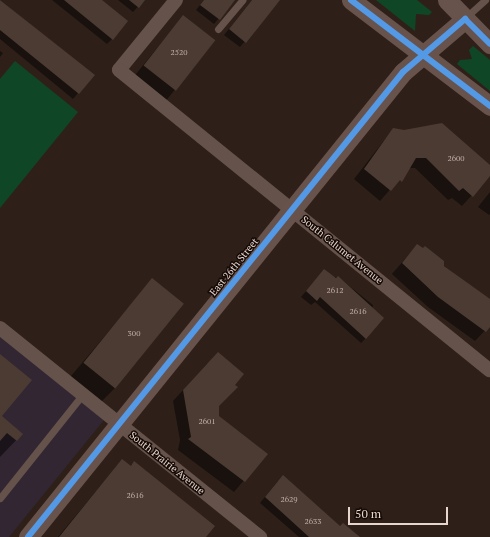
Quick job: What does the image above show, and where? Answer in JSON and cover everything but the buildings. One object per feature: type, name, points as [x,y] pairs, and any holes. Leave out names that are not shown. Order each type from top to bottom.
[{"type":"main road","points":[[351,0],[490,106]]},
{"type":"main road","points":[[447,0],[490,44]]},
{"type":"main road","name":"East 26th Street","points":[[28,537],[404,72],[464,19]]},
{"type":"street","name":"South Calumet Avenue","points":[[176,0],[119,70],[490,370]]},
{"type":"street","name":"South Prairie Avenue","points":[[0,328],[260,537]]},
{"type":"lane","points":[[218,30],[242,0]]},
{"type":"lane","points":[[464,19],[485,0]]},
{"type":"lane","points":[[0,498],[83,394]]},
{"type":"shaded area","points":[[0,328],[108,415],[9,537],[0,537]]},
{"type":"green space","points":[[376,0],[417,0],[432,12],[429,15],[416,14],[415,31]]},
{"type":"green space","points":[[473,46],[490,60],[490,91],[457,64],[460,60],[472,59],[469,50]]},
{"type":"green space","points":[[15,61],[78,112],[0,208],[0,79]]},
{"type":"cycle path","points":[[351,0],[490,106]]},
{"type":"cycle path","points":[[28,537],[403,72],[465,19],[490,44]]}]
